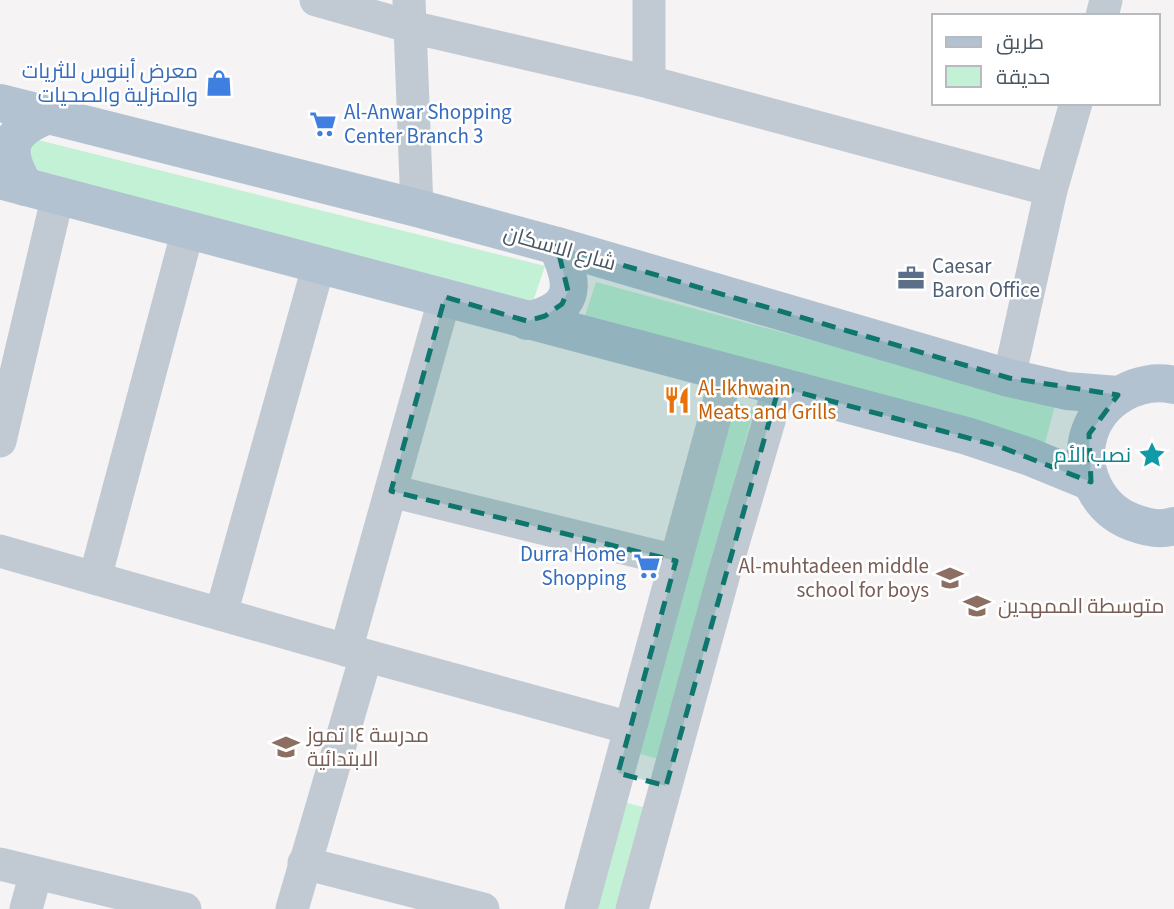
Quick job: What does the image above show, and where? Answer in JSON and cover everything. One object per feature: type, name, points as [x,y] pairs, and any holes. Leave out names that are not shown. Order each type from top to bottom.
[{"type":"main road","name":"شارع الاسكان","points":[[0,103],[557,246],[1009,378],[1067,391],[1118,395]]},
{"type":"main road","points":[[46,116],[23,127],[13,141],[13,163],[28,187],[998,446],[1091,482]]},
{"type":"main road","points":[[527,321],[555,311],[566,298],[569,277],[557,246]]},
{"type":"main road","points":[[1171,381],[1133,387],[1118,395],[1100,412],[1089,434],[1086,458],[1091,482],[1103,503],[1122,518],[1144,527],[1172,529]]},
{"type":"street","points":[[316,0],[410,13],[649,82],[1051,190]]},
{"type":"street","points":[[649,0],[649,82]]},
{"type":"street","points":[[410,13],[417,208]]},
{"type":"street","points":[[1009,378],[1051,190],[1075,105]]},
{"type":"street","points":[[0,441],[28,187]]},
{"type":"street","points":[[95,578],[188,230]]},
{"type":"street","points":[[221,614],[319,264]]},
{"type":"street","points":[[292,909],[356,653],[391,491],[445,297]]},
{"type":"street","points":[[581,909],[727,373]]},
{"type":"street","points":[[632,909],[724,574],[779,387]]},
{"type":"street","points":[[391,491],[676,561]]},
{"type":"street","points":[[0,551],[630,729]]},
{"type":"street","points":[[618,773],[666,786]]},
{"type":"street","points":[[304,863],[483,909]]},
{"type":"street","points":[[0,864],[175,908]]},
{"type":"street","points":[[26,909],[36,873]]},
{"type":"highlighted area","points":[[557,246],[1009,378],[1118,395],[1089,434],[1091,482],[998,446],[779,387],[666,786],[618,773],[676,561],[391,491],[445,297],[527,321],[545,316],[562,304],[568,291]]},
{"type":"green space","points":[[30,138],[545,266],[531,307],[22,171]]},
{"type":"green space","points":[[596,282],[1055,406],[1045,443],[584,319]]},
{"type":"green space","points":[[734,401],[754,409],[658,759],[637,753]]},
{"type":"green space","points":[[624,802],[646,808],[619,909],[595,909]]},
{"type":"place","name":"معرض أبنوس للثريات والمنزلية والصحيات","points":[[219,83]]},
{"type":"place","name":"Al-Anwar Shopping Center Branch 3","points":[[323,124]]},
{"type":"place","name":"Caesar Baron Office","points":[[911,278]]},
{"type":"place","name":"Al-Ikhwain Meats and Grills","points":[[677,400]]},
{"type":"place","name":"نصب الأم","points":[[1152,455]]},
{"type":"place","name":"Durra Home Shopping","points":[[647,566]]},
{"type":"place","name":"Al-muhtadeen middle school for boys","points":[[950,578]]},
{"type":"place","name":"متوسطة الممهدين","points":[[977,606]]},
{"type":"place","name":"مدرسة ١٤ تموز الابتدائية","points":[[286,747]]}]
